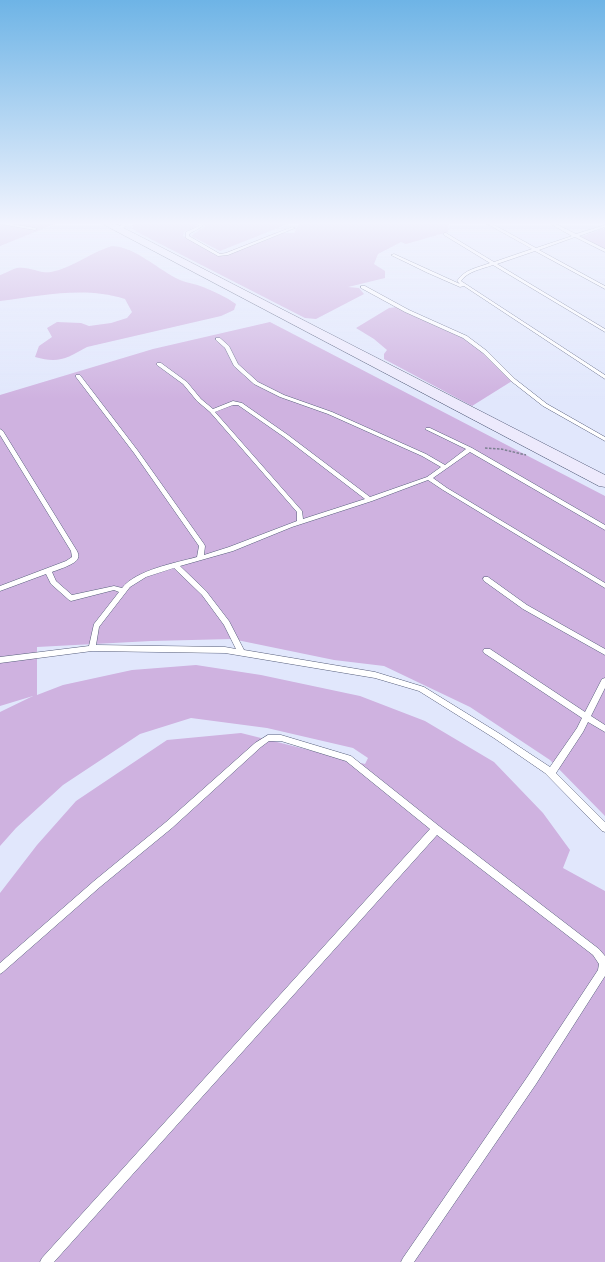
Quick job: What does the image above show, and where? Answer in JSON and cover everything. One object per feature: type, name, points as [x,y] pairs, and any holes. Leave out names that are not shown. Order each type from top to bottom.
[{"type":"main road","points":[[226,281],[605,482]]},
{"type":"lane","points":[[451,281],[468,288]]},
{"type":"lane","points":[[459,281],[460,284],[605,377]]},
{"type":"lane","points":[[522,281],[605,331]]},
{"type":"lane","points":[[592,281],[605,288]]},
{"type":"lane","points":[[363,287],[407,310],[465,337],[485,352],[513,380],[545,405],[605,439]]},
{"type":"lane","points":[[218,338],[227,347],[236,365],[256,383],[282,396],[330,413],[445,467]]},
{"type":"lane","points":[[159,364],[185,383],[199,400],[212,411],[262,471],[300,512],[300,521]]},
{"type":"lane","points":[[78,376],[136,452],[202,546],[200,558]]},
{"type":"lane","points":[[212,411],[233,403],[240,404],[286,436],[370,500]]},
{"type":"lane","points":[[428,429],[470,449],[605,528]]},
{"type":"lane","points":[[0,431],[74,551],[75,558],[68,563],[0,589]]},
{"type":"lane","points":[[92,648],[96,626],[128,585],[144,575],[231,549],[300,521],[370,500],[429,478],[470,449]]},
{"type":"lane","points":[[429,478],[605,586]]},
{"type":"lane","points":[[176,566],[204,593],[218,611],[227,623],[242,653]]},
{"type":"lane","points":[[48,571],[53,582],[71,598],[114,588],[123,591]]},
{"type":"lane","points":[[486,579],[525,607],[605,652]]},
{"type":"lane","points":[[0,660],[92,648],[225,650],[375,675],[421,689],[497,736],[552,773],[605,828]]},
{"type":"lane","points":[[487,651],[605,729]]},
{"type":"lane","points":[[552,773],[580,730],[605,681]]},
{"type":"lane","points":[[0,969],[97,884],[169,825],[258,745],[268,738],[281,738],[348,758],[436,829],[596,952],[604,967],[532,1080],[407,1262]]},
{"type":"lane","points":[[46,1262],[436,829]]},
{"type":"path","points":[[470,449],[501,450],[531,456]]},
{"type":"shaded area","points":[[0,281],[183,281],[212,291],[236,304],[234,310],[221,316],[87,347],[68,357],[50,360],[35,357],[39,346],[52,337],[47,328],[57,322],[81,323],[89,326],[111,323],[127,318],[132,312],[125,299],[94,293],[63,293],[0,301]]},
{"type":"shaded area","points":[[233,281],[373,281],[348,287],[359,288],[364,294],[316,319],[305,318]]},
{"type":"shaded area","points":[[397,307],[463,338],[481,351],[512,381],[472,406],[384,359],[384,354],[387,350],[374,339],[356,328],[389,308]]},
{"type":"shaded area","points":[[270,322],[605,496],[605,816],[550,760],[470,707],[384,666],[334,660],[232,639],[151,641],[37,647],[37,695],[63,685],[132,670],[196,665],[261,675],[360,696],[425,721],[494,762],[543,813],[570,850],[563,868],[605,891],[605,1262],[0,1262],[0,893],[37,845],[76,801],[167,740],[241,733],[365,764],[368,758],[353,748],[267,728],[191,718],[140,734],[63,785],[16,828],[0,846],[0,712],[33,696],[0,706],[0,395],[153,349]]}]
